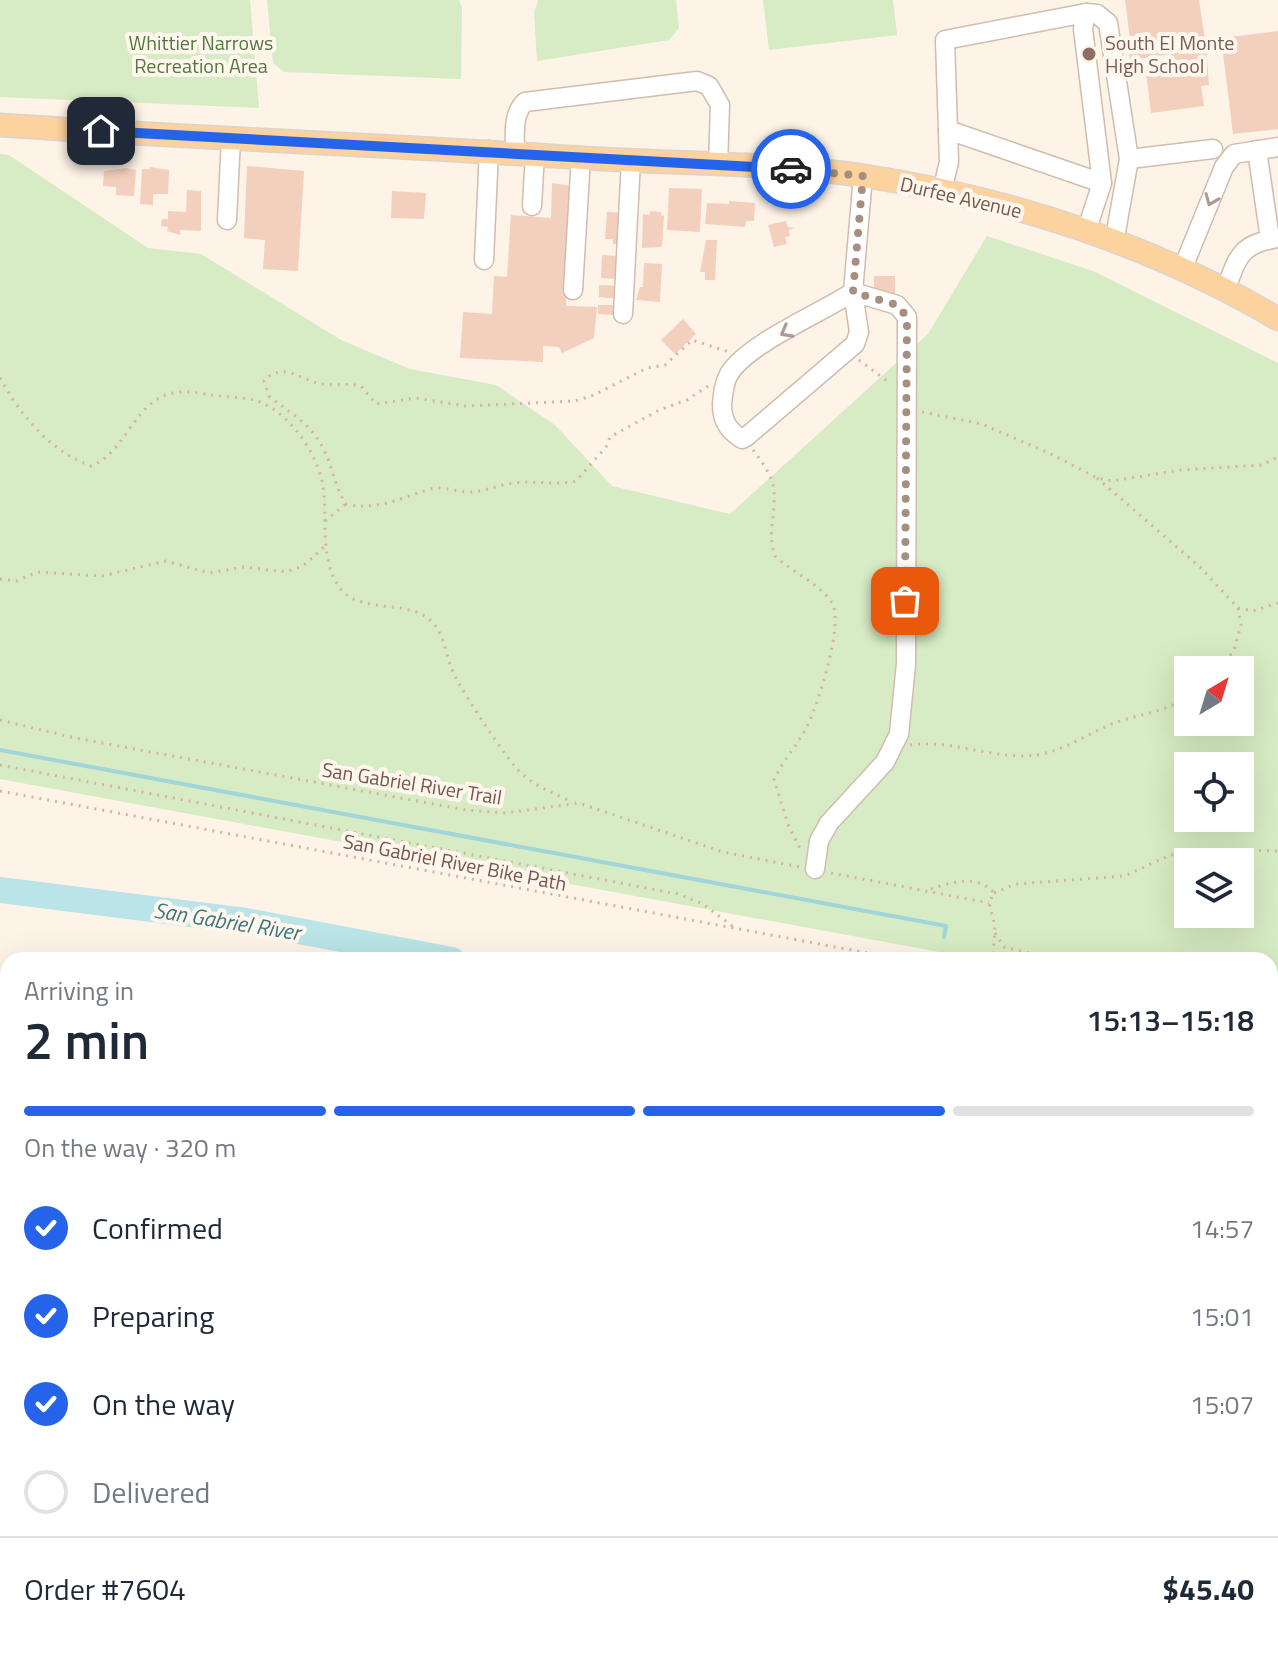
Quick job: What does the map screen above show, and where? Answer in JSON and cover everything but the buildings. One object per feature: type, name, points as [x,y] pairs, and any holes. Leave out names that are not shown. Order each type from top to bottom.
[{"type":"main road","name":"Durfee Avenue","points":[[0,125],[489,150],[863,176],[942,191],[1042,216],[1182,270],[1278,319]]},
{"type":"street","points":[[1086,13],[1083,29],[1102,183],[1086,232]]},
{"type":"street","points":[[942,191],[949,162],[945,40],[1086,13],[1097,14],[1108,23],[1129,159],[1114,243]]},
{"type":"street","points":[[532,206],[525,153],[516,124],[519,107],[525,102],[697,81],[709,86],[720,105],[718,165]]},
{"type":"street","points":[[948,130],[1102,183]]},
{"type":"street","points":[[227,220],[231,138]]},
{"type":"street","points":[[1182,270],[1224,167],[1234,154],[1278,147]]},
{"type":"street","points":[[1129,159],[1213,149]]},
{"type":"street","points":[[484,260],[489,150]]},
{"type":"street","points":[[1225,291],[1242,252],[1255,241],[1274,238],[1257,150]]},
{"type":"street","points":[[573,290],[581,157]]},
{"type":"street","points":[[623,314],[631,160]]},
{"type":"street","points":[[815,869],[819,841],[829,823],[895,747],[906,664],[907,317],[897,305],[853,292],[743,359],[729,373],[724,385],[722,407],[725,424],[742,439],[849,350],[859,332],[853,292],[863,176]]},
{"type":"path","points":[[346,504],[324,450],[312,430],[298,415],[269,396],[264,381],[270,375],[283,371],[323,385],[361,386],[376,404],[416,398],[466,406],[575,401],[594,395],[647,368],[665,365],[692,340],[743,359]]},
{"type":"path","points":[[849,350],[906,397],[917,412],[982,424],[1097,478],[1171,540],[1238,608],[1253,611],[1277,603]]},
{"type":"path","points":[[0,378],[21,412],[49,442],[91,466],[103,462],[144,409],[163,396],[182,392],[263,404],[284,419],[306,445],[321,479],[326,546],[332,575],[341,591],[353,599],[421,614],[433,622],[455,677],[518,770],[537,786],[571,802]]},
{"type":"path","points":[[346,504],[361,507],[390,503],[438,488],[476,492],[513,483],[540,485],[576,481],[606,447],[610,437],[659,410],[687,400],[716,378]]},
{"type":"path","points":[[263,404],[269,396]]},
{"type":"path","points":[[746,437],[770,477],[774,490],[775,556],[823,593],[833,605],[836,616],[835,632],[810,721],[774,780],[789,827],[815,869]]},
{"type":"path","points":[[1097,478],[1112,481],[1180,470],[1262,465],[1278,457]]},
{"type":"path","points":[[325,521],[346,504]]},
{"type":"path","points":[[0,579],[16,581],[37,572],[102,576],[166,561],[209,573],[244,567],[285,572],[303,566],[326,546]]},
{"type":"path","points":[[1230,656],[1241,625],[1238,608]]},
{"type":"path","points":[[895,747],[922,744],[1019,756],[1039,755],[1062,749],[1109,725],[1174,706]]},
{"type":"path","name":"San Gabriel River Trail","points":[[0,720],[75,738],[466,810],[506,813],[571,802],[598,808],[723,852],[989,903]]},
{"type":"path","points":[[0,765],[678,894],[703,904],[735,928]]},
{"type":"path","name":"San Gabriel River Bike Path","points":[[0,791],[862,952]]},
{"type":"path","points":[[994,952],[995,933],[989,903],[994,893],[1016,884],[1125,876],[1170,855],[1231,850],[1278,851]]},
{"type":"path","points":[[928,890],[972,881],[983,884],[994,893]]},
{"type":"path","points":[[995,933],[1004,947],[1024,952]]},
{"type":"green space","name":"Whittier Narrows Recreation Area","points":[[0,0],[250,0],[259,108],[0,97]]},
{"type":"green space","points":[[267,0],[459,0],[462,7],[461,79],[284,72],[273,63]]},
{"type":"green space","points":[[538,0],[676,0],[679,28],[669,40],[537,61],[534,13]]},
{"type":"green space","points":[[763,0],[893,0],[897,35],[769,50]]},
{"type":"green space","points":[[0,154],[9,155],[148,248],[201,254],[341,340],[410,369],[496,385],[555,425],[612,486],[730,514],[928,334],[987,236],[1093,271],[1278,363],[1278,952],[940,952],[0,779]]},
{"type":"waterway","points":[[0,750],[946,926],[944,937]]},
{"type":"waterway","name":"San Gabriel River","points":[[0,890],[246,921],[410,952]]},
{"type":"way so far","points":[[791,169],[863,176],[853,292],[897,305],[907,317],[905,601]]},
{"type":"place","name":"South El Monte High School","points":[[1089,54]]},
{"type":"route","points":[[101,131],[791,169]]}]
